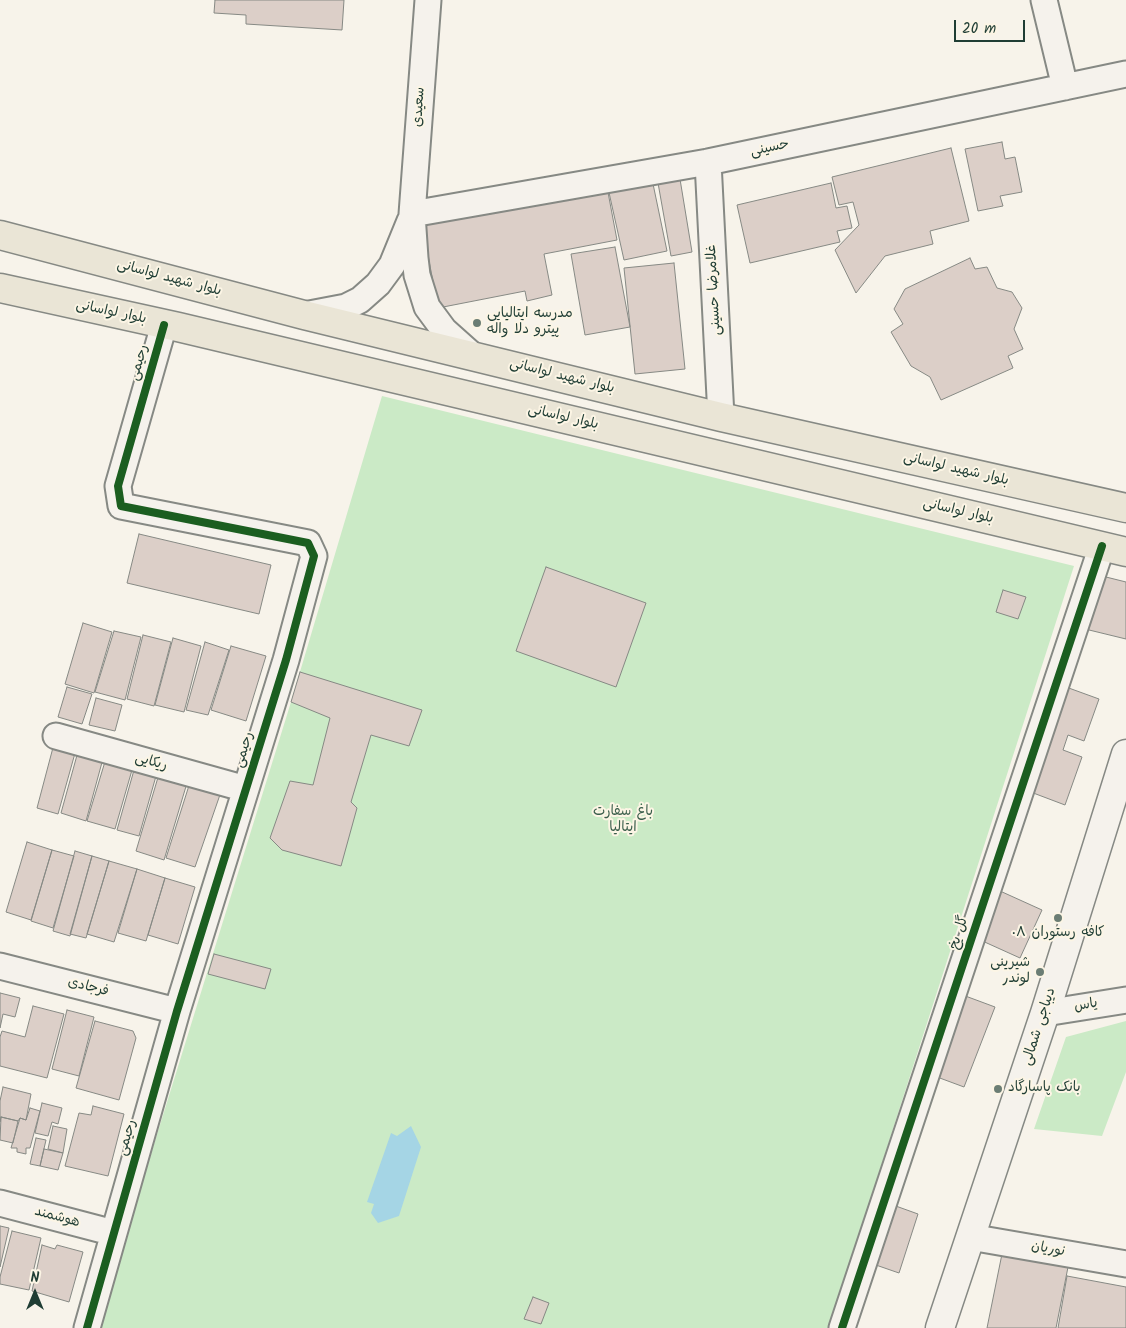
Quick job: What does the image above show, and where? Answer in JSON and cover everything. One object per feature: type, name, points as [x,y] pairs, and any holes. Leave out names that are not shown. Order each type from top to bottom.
[{"type":"main road","name":"بلوار شهید لواسانی","points":[[0,235],[304,315],[721,417],[1126,508]]},
{"type":"main road","name":"بلوار لواسانی","points":[[0,288],[1114,549]]},
{"type":"main road","name":"دیباجی شمالی","points":[[940,1328],[1045,1012],[1126,754]]},
{"type":"street","name":"سعیدی","points":[[428,0],[412,214],[417,275],[426,307],[444,330],[472,355]]},
{"type":"street","points":[[1044,0],[1065,87]]},
{"type":"street","name":"حسینی","points":[[412,214],[708,162],[1126,74]]},
{"type":"street","name":"غلامرضا حسینی","points":[[708,162],[721,417]]},
{"type":"street","name":"سعیدی","points":[[304,315],[346,307],[360,300],[378,284],[392,265],[412,214]]},
{"type":"street","name":"رحیمی","points":[[87,1328],[177,1011],[286,660],[314,556],[308,543],[121,506],[118,486],[164,325]]},
{"type":"street","name":"گل یخ","points":[[842,1328],[1114,549]]},
{"type":"street","name":"ریکایی","points":[[56,736],[246,789]]},
{"type":"street","name":"فرجادی","points":[[0,966],[177,1011]]},
{"type":"street","name":"یاس","points":[[1045,1012],[1126,1000]]},
{"type":"street","name":"هوشمند","points":[[0,1203],[114,1233]]},
{"type":"street","name":"نوریان","points":[[970,1237],[1126,1264]]},
{"type":"green space","name":"باغ سفارت ایتالیا","points":[[382,396],[1074,566],[829,1328],[97,1328],[291,702]]},
{"type":"green space","points":[[1126,1021],[1126,1072],[1102,1136],[1034,1129],[1066,1037]]},
{"type":"water","points":[[411,1126],[421,1147],[399,1216],[378,1223],[371,1213],[374,1204],[367,1202],[391,1133],[397,1136]]},
{"type":"building","points":[[215,0],[344,0],[342,30],[246,24],[246,15],[214,13]]},
{"type":"building","points":[[1002,142],[1005,159],[1015,157],[1022,192],[1000,196],[1003,206],[978,211],[965,149]]},
{"type":"building","points":[[951,148],[969,221],[930,231],[933,244],[885,256],[856,293],[835,250],[859,225],[853,202],[839,205],[832,177]]},
{"type":"building","points":[[652,179],[667,251],[624,260],[608,188]]},
{"type":"building","points":[[680,179],[692,252],[671,256],[658,183]]},
{"type":"building","points":[[831,183],[836,208],[847,206],[852,228],[837,231],[840,242],[750,263],[737,205]]},
{"type":"building","points":[[607,187],[617,240],[544,254],[552,295],[527,301],[525,291],[438,308],[422,224]]},
{"type":"building","points":[[615,247],[630,327],[585,335],[571,254]]},
{"type":"building","points":[[970,258],[975,269],[987,267],[997,288],[1012,292],[1022,308],[1014,329],[1023,349],[1008,356],[1013,368],[941,400],[930,377],[911,366],[891,332],[903,324],[894,309],[905,289]]},
{"type":"building","points":[[674,263],[685,369],[635,374],[624,268]]},
{"type":"building","points":[[139,534],[271,565],[259,614],[127,583]]},
{"type":"building","points":[[546,567],[646,603],[616,687],[516,651]]},
{"type":"building","points":[[1098,575],[1126,582],[1126,639],[1085,629]]},
{"type":"building","points":[[1003,590],[1026,597],[1018,619],[996,612]]},
{"type":"building","points":[[83,623],[112,632],[94,693],[65,684]]},
{"type":"building","points":[[114,631],[141,637],[125,700],[95,692]]},
{"type":"building","points":[[143,635],[171,642],[154,706],[127,699]]},
{"type":"building","points":[[173,638],[201,646],[184,712],[155,705]]},
{"type":"building","points":[[205,642],[229,650],[208,715],[186,710]]},
{"type":"building","points":[[231,646],[266,656],[246,721],[211,710]]},
{"type":"building","points":[[300,672],[422,710],[409,746],[371,735],[351,802],[357,808],[341,866],[282,850],[270,838],[290,781],[313,785],[330,718],[291,702]]},
{"type":"building","points":[[67,687],[92,694],[82,724],[58,717]]},
{"type":"building","points":[[1066,687],[1099,699],[1084,741],[1068,735],[1063,750],[1082,757],[1065,805],[1028,791]]},
{"type":"building","points":[[96,698],[122,705],[115,731],[89,725]]},
{"type":"building","points":[[55,740],[77,746],[58,814],[37,808]]},
{"type":"building","points":[[79,748],[104,755],[86,821],[61,813]]},
{"type":"building","points":[[107,755],[134,763],[115,829],[87,821]]},
{"type":"building","points":[[136,763],[158,769],[139,836],[117,830]]},
{"type":"building","points":[[159,774],[187,783],[164,860],[136,851]]},
{"type":"building","points":[[192,776],[223,786],[195,867],[166,858]]},
{"type":"building","points":[[27,842],[52,850],[31,920],[6,912]]},
{"type":"building","points":[[52,850],[74,856],[53,928],[31,921]]},
{"type":"building","points":[[75,851],[92,856],[70,936],[53,931]]},
{"type":"building","points":[[92,856],[109,861],[86,938],[70,934]]},
{"type":"building","points":[[109,861],[137,869],[114,942],[87,934]]},
{"type":"building","points":[[137,869],[165,878],[146,941],[118,933]]},
{"type":"building","points":[[165,878],[195,887],[178,944],[148,935]]},
{"type":"building","points":[[1000,891],[1042,910],[1020,958],[978,939]]},
{"type":"building","points":[[214,954],[271,969],[265,989],[208,974]]},
{"type":"building","points":[[0,993],[20,998],[15,1017],[3,1014],[0,1028]]},
{"type":"building","points":[[960,994],[995,1007],[964,1087],[929,1074]]},
{"type":"building","points":[[33,1006],[64,1014],[47,1078],[0,1066],[0,1037],[2,1031],[25,1037]]},
{"type":"building","points":[[67,1010],[94,1017],[79,1076],[52,1069]]},
{"type":"building","points":[[95,1021],[133,1031],[136,1038],[119,1100],[76,1088]]},
{"type":"building","points":[[3,1087],[31,1094],[26,1120],[20,1118],[18,1121],[1,1117],[0,1122],[0,1101]]},
{"type":"building","points":[[42,1103],[62,1108],[58,1124],[52,1122],[48,1136],[35,1133]]},
{"type":"building","points":[[93,1106],[124,1114],[108,1176],[65,1166],[79,1113],[91,1115]]},
{"type":"building","points":[[30,1108],[40,1111],[30,1148],[26,1148],[26,1154],[17,1152],[17,1148],[11,1148],[20,1118],[26,1120]]},
{"type":"building","points":[[1,1117],[18,1121],[13,1143],[0,1140]]},
{"type":"building","points":[[53,1126],[67,1129],[63,1153],[48,1149]]},
{"type":"building","points":[[36,1138],[46,1140],[40,1166],[30,1164]]},
{"type":"building","points":[[44,1149],[63,1153],[58,1170],[40,1166]]},
{"type":"building","points":[[893,1205],[918,1214],[899,1273],[873,1264]]},
{"type":"building","points":[[0,1226],[9,1228],[0,1267]]},
{"type":"building","points":[[12,1231],[41,1238],[29,1290],[0,1284],[0,1277]]},
{"type":"building","points":[[42,1245],[55,1249],[57,1245],[83,1252],[69,1302],[32,1291]]},
{"type":"building","points":[[1002,1254],[1068,1267],[1056,1328],[987,1328]]},
{"type":"building","points":[[1067,1276],[1126,1287],[1126,1328],[1058,1328]]},
{"type":"building","points":[[533,1297],[549,1303],[541,1324],[524,1319]]},
{"type":"cycle path","points":[[87,1328],[177,1011],[286,660],[314,556],[308,543],[121,506],[118,486],[164,325]]},
{"type":"cycle path","points":[[842,1328],[1102,546]]},
{"type":"place","name":"مدرسه ایتالیایی پیترو دلا واله","points":[[477,323]]},
{"type":"place","name":"کافه رستوران ٠٨","points":[[1058,918]]},
{"type":"place","name":"شیرینی لوندر","points":[[1040,972]]},
{"type":"place","name":"بانک پاسارگاد","points":[[998,1089]]}]
